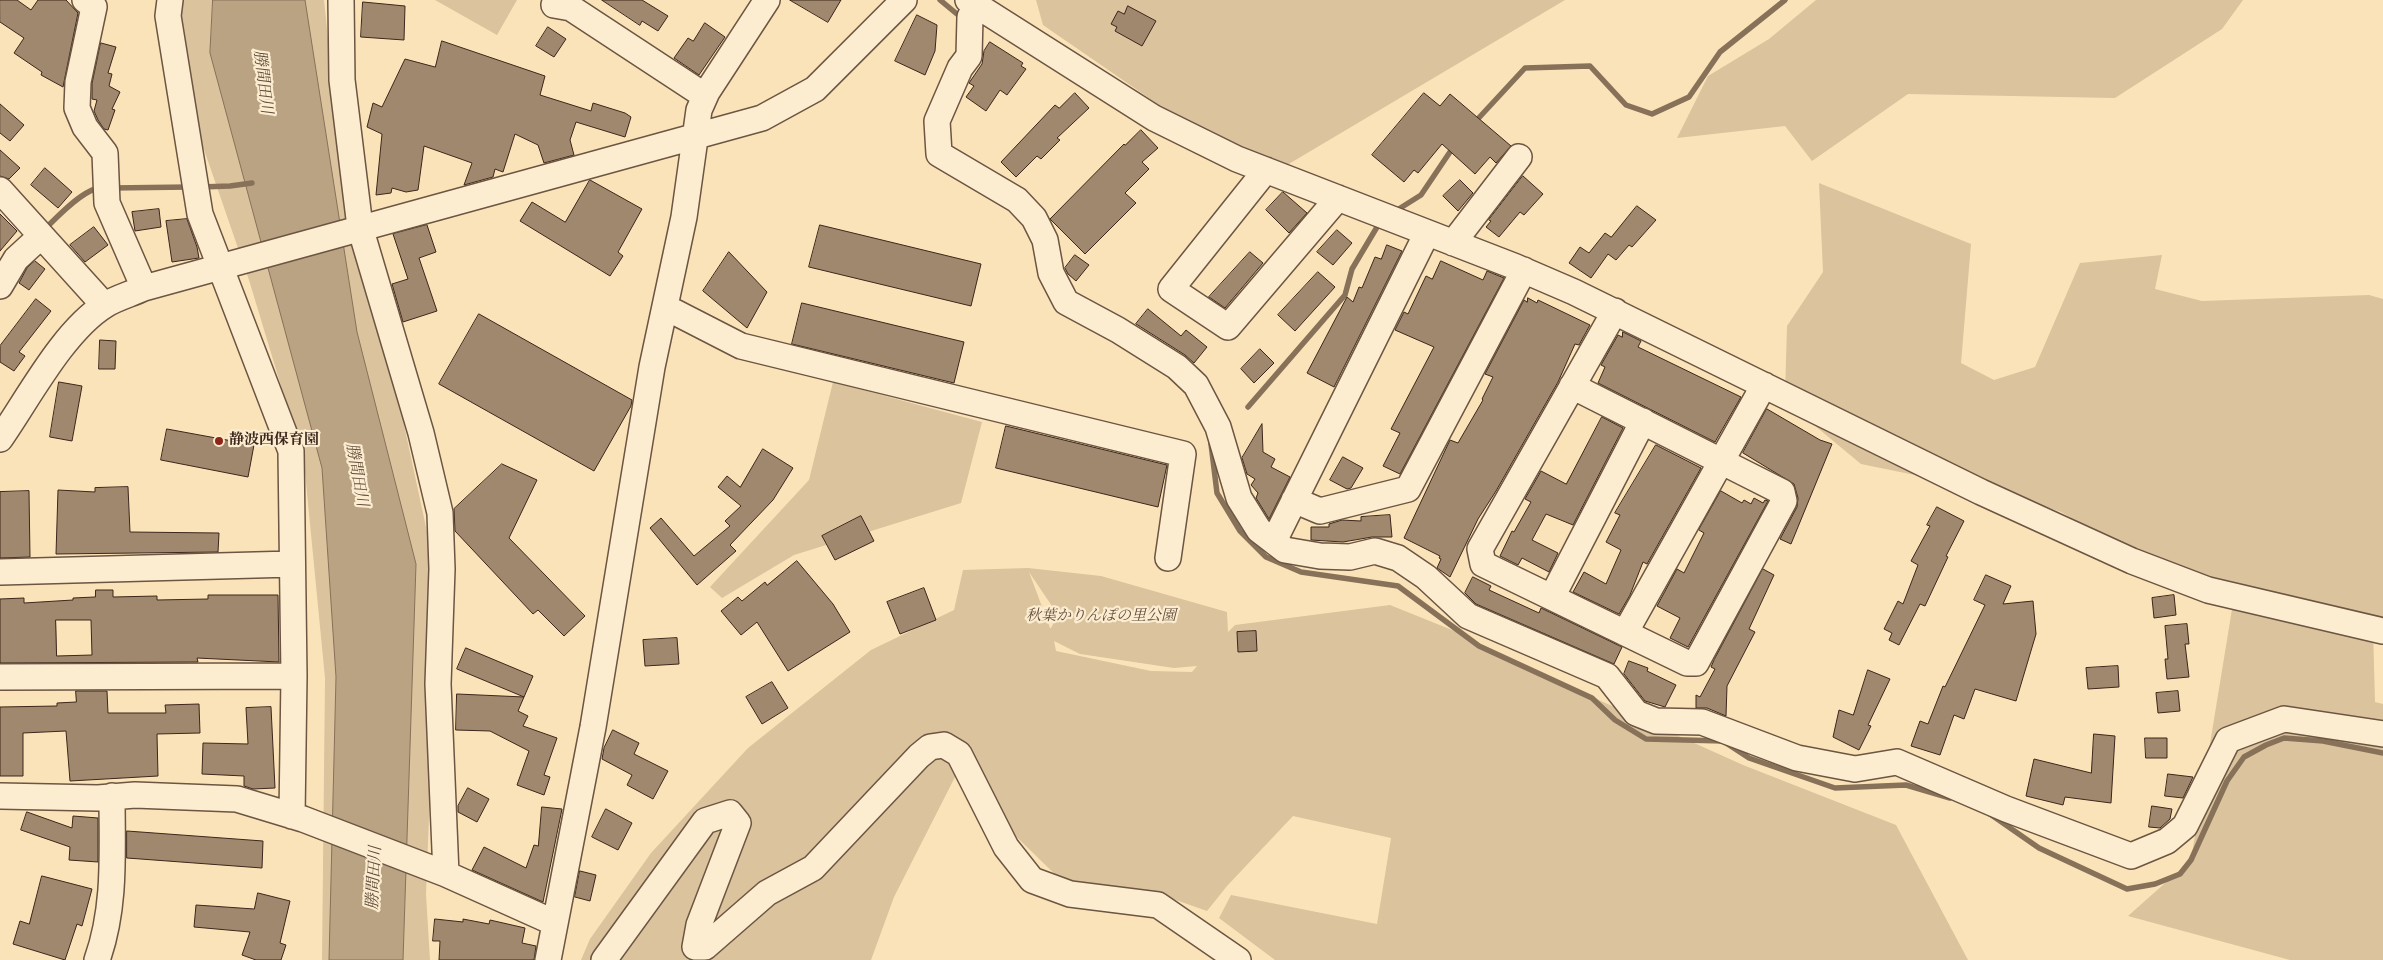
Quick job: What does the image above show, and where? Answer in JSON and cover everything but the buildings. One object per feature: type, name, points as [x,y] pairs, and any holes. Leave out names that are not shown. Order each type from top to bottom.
[{"type":"street","points":[[85,0],[94,7],[78,82],[77,108],[85,127],[105,153],[107,201],[144,288]]},
{"type":"street","points":[[170,0],[168,16],[200,214],[219,268],[291,451],[298,817]]},
{"type":"street","points":[[341,0],[342,80],[360,227],[421,433],[440,513],[442,569],[438,684],[446,874]]},
{"type":"street","points":[[548,960],[593,727],[652,367],[684,217],[700,110],[705,96],[767,0]]},
{"type":"street","points":[[0,439],[60,349],[104,306],[144,288],[360,227],[762,118],[815,89],[904,0]]},
{"type":"street","points":[[2383,631],[2208,590],[2132,561],[1981,492],[1615,311],[1524,270],[1237,158],[1154,118],[973,4],[970,17],[969,56],[960,68],[937,121],[939,154],[1017,200],[1034,218],[1045,240],[1051,272],[1066,302],[1118,330],[1177,367],[1196,385],[1218,428],[1239,498],[1259,530],[1285,550],[1320,556],[1350,557],[1375,551],[1398,558],[1426,577],[1468,616],[1607,676],[1636,713],[1656,721],[1702,722],[1797,758],[1855,769],[1897,762],[2006,808],[2131,856],[2167,841],[2185,826],[2228,740],[2284,719],[2383,734]]},
{"type":"street","points":[[554,5],[571,8],[705,96]]},
{"type":"street","points":[[1453,243],[1519,158]]},
{"type":"street","points":[[1266,170],[1171,289],[1228,327],[1338,198]]},
{"type":"street","points":[[0,190],[104,306]]},
{"type":"street","points":[[1274,542],[1427,233]]},
{"type":"street","points":[[0,286],[16,260],[41,236]]},
{"type":"street","points":[[1294,500],[1320,511],[1408,489],[1524,270]]},
{"type":"street","points":[[665,307],[741,346],[1183,454],[1168,558]]},
{"type":"street","points":[[1572,386],[1782,492],[1784,501],[1696,663],[1688,664],[1483,564],[1480,549],[1572,386],[1615,311]]},
{"type":"street","points":[[1625,633],[1764,385]]},
{"type":"street","points":[[1552,597],[1643,422]]},
{"type":"street","points":[[0,572],[292,564]]},
{"type":"street","points":[[0,678],[294,676]]},
{"type":"street","points":[[604,960],[705,821],[730,813],[738,823],[699,925],[695,947],[705,947],[767,893],[813,868],[919,756],[930,747],[944,745],[959,754],[1006,847],[1032,880],[1070,894],[1158,905],[1238,960]]},
{"type":"street","points":[[0,796],[237,798],[298,817],[446,874],[555,923]]},
{"type":"street","points":[[97,960],[104,941],[113,889],[112,796]]},
{"type":"green space","points":[[179,0],[324,0],[344,195],[401,411],[438,583],[426,894],[430,960],[322,960],[325,678],[304,462],[249,280],[189,106]]},
{"type":"green space","points":[[435,0],[517,0],[497,35]]},
{"type":"green space","points":[[1036,0],[1565,0],[1282,168],[1162,107],[1043,25]]},
{"type":"green space","points":[[1816,0],[2243,0],[2222,29],[2115,98],[1908,94],[1812,161],[1785,126],[1677,138],[1708,76],[1769,39]]},
{"type":"green space","points":[[1819,183],[1971,244],[1961,363],[1994,380],[2035,367],[2080,263],[2162,255],[2155,289],[2202,301],[2369,295],[2383,299],[2383,631],[2373,629],[2375,702],[2383,704],[2383,960],[2290,960],[2128,916],[2191,860],[2234,597],[2178,578],[2061,512],[2008,494],[1861,464],[1814,425],[1785,395],[1787,326],[1823,272]]},
{"type":"green space","points":[[833,382],[982,422],[961,503],[794,555],[722,598],[710,587],[809,480]]},
{"type":"green space","name":"秋葉かりんぽの里公園","points":[[1028,568],[1101,576],[1227,612],[1228,632],[1235,625],[1390,605],[1457,632],[1479,646],[1743,765],[1896,825],[1968,960],[1275,960],[1219,918],[1231,895],[1377,924],[1391,838],[1293,816],[1227,886],[1207,911],[1173,899],[1066,885],[955,777],[894,897],[871,960],[581,960],[590,939],[651,853],[748,748],[871,650],[954,610],[963,570]],"holes":[[[1029,572],[1058,615],[1051,628],[1050,628]],[[1054,641],[1080,654],[1174,668],[1197,666],[1192,672],[1151,671],[1056,651]]]},
{"type":"water","name":"勝間田川","points":[[213,0],[305,0],[357,332],[416,564],[403,960],[329,960],[336,677],[322,468],[210,53]]},
{"type":"waterway","points":[[940,0],[963,19]]},
{"type":"waterway","points":[[1475,122],[1525,68],[1590,66],[1626,105],[1652,114],[1689,97],[1720,52],[1785,0]]},
{"type":"waterway","points":[[1394,212],[1421,195],[1454,146]]},
{"type":"waterway","points":[[201,187],[252,183]]},
{"type":"waterway","points":[[111,188],[190,187]]},
{"type":"waterway","points":[[48,226],[79,198],[94,189],[100,188]]},
{"type":"waterway","points":[[1248,407],[1345,295],[1352,269],[1380,222]]},
{"type":"waterway","points":[[1211,444],[1217,493],[1240,531],[1266,557],[1301,572],[1398,586],[1479,646],[1592,698],[1615,720],[1646,739],[1723,741],[1749,758],[1835,788],[1906,785],[1950,798]]},
{"type":"waterway","points":[[1990,814],[2039,848],[2127,889],[2155,884],[2180,874],[2191,860],[2227,781],[2244,757],[2266,745],[2284,738],[2323,741],[2383,753]]},
{"type":"place","name":"静波西保育園","points":[[219,441]]}]
